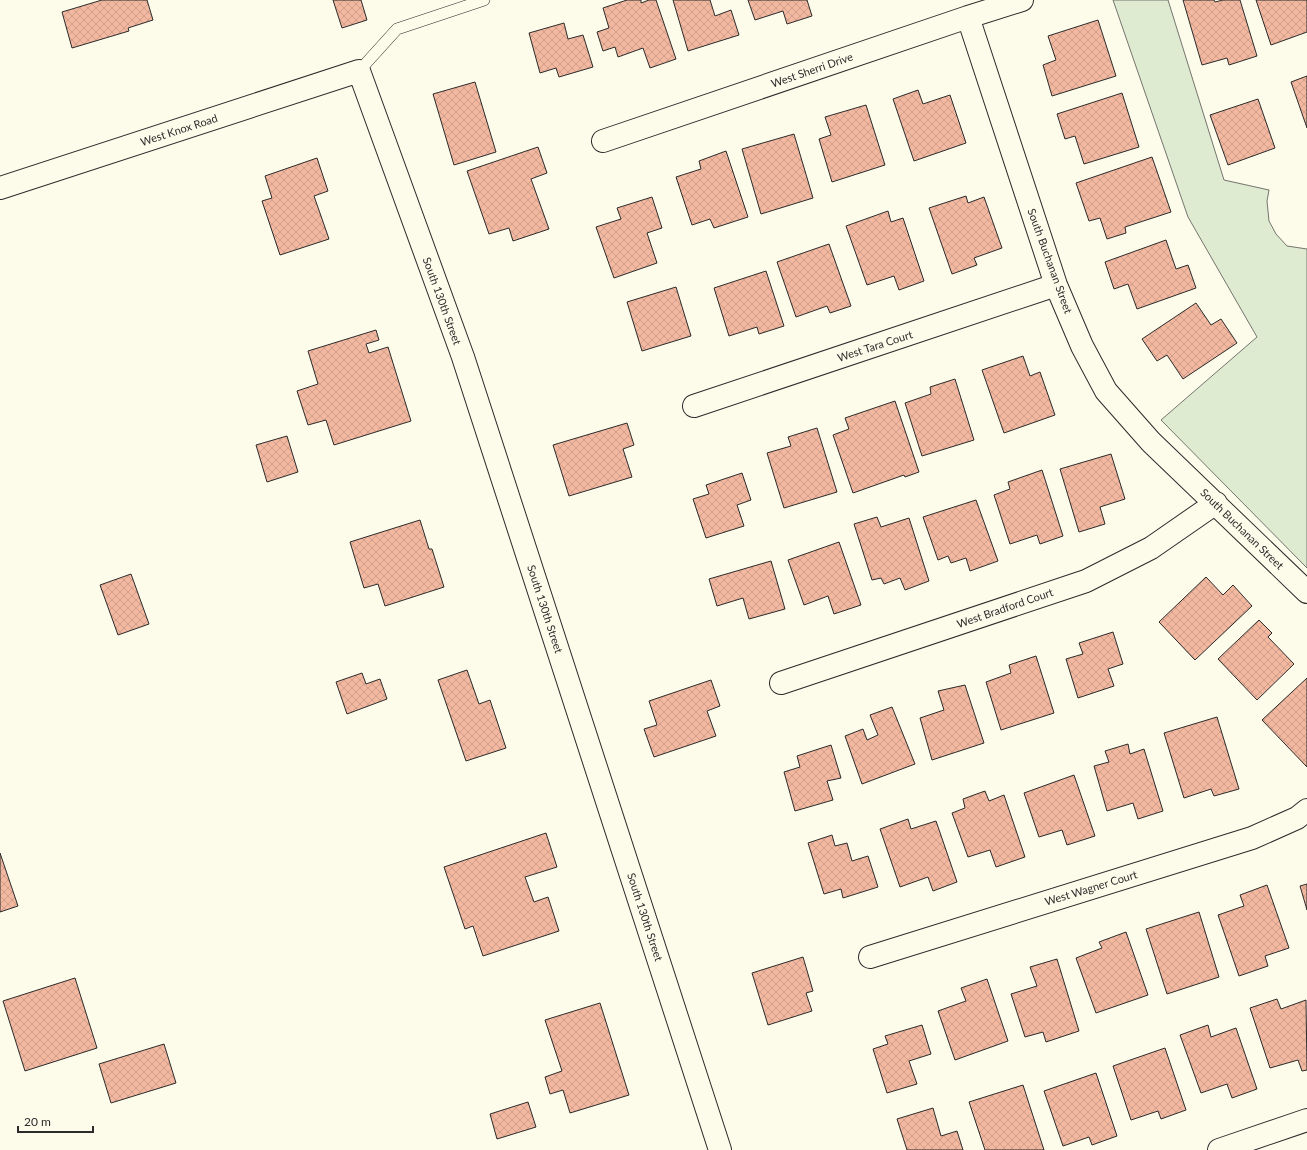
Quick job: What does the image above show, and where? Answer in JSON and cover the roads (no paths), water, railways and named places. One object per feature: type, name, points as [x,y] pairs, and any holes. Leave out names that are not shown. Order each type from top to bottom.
[{"type":"street","name":"West Sherri Drive","points":[[603,141],[1022,0]]},
{"type":"street","name":"South Buchanan Street","points":[[968,17],[1056,285],[1082,346],[1106,391],[1151,442],[1307,592]]},
{"type":"street","name":"West Knox Road","points":[[0,188],[358,71]]},
{"type":"street","name":"South 130th Street","points":[[358,71],[463,357],[720,1150]]},
{"type":"street","name":"West Tara Court","points":[[694,406],[1056,285]]},
{"type":"street","name":"West Bradford Court","points":[[781,683],[1086,581],[1151,548],[1216,504]]},
{"type":"street","name":"West Wagner Court","points":[[870,957],[1252,838],[1296,818],[1307,810]]},
{"type":"street","points":[[1218,1150],[1307,1120]]},
{"type":"lane","points":[[358,71],[397,29],[484,0]]}]
